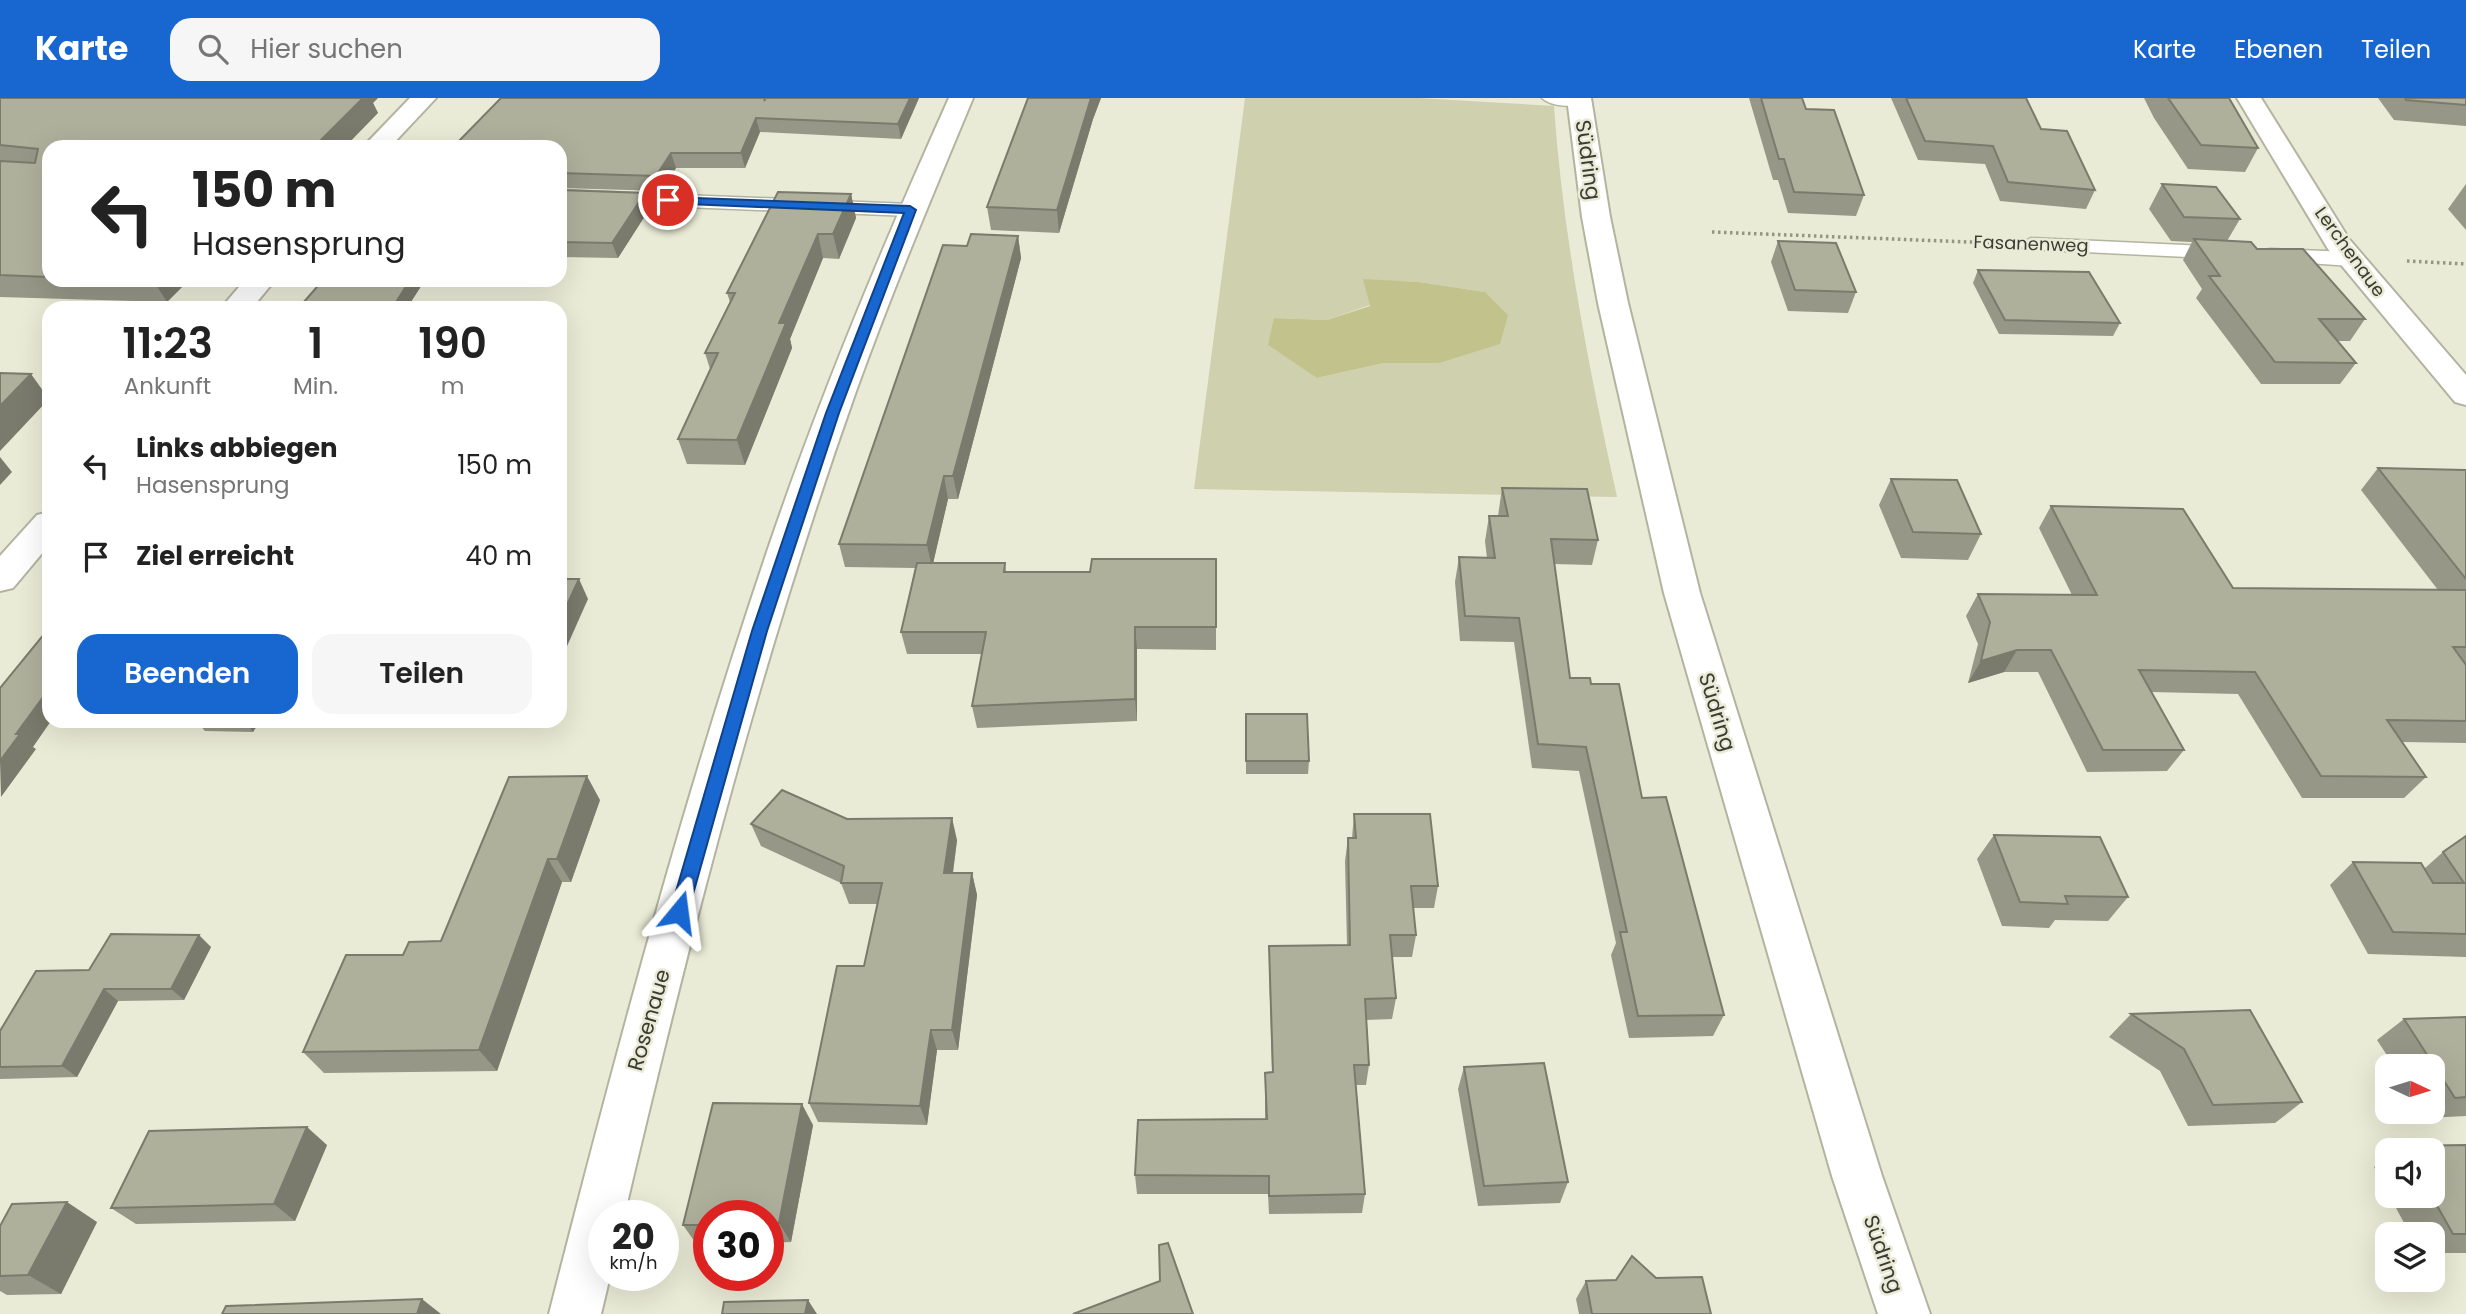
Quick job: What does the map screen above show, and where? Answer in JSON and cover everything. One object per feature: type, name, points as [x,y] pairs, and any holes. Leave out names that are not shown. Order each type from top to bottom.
[{"type":"street","points":[[383,140],[424,98]]},
{"type":"street","name":"Rosenaue","points":[[575,1314],[632,1082],[752,654],[832,413],[910,210],[961,98]]},
{"type":"street","name":"Lerchenaue","points":[[2249,98],[2351,259],[2466,395]]},
{"type":"street","name":"Südring","points":[[1570,99],[1614,303],[1682,593],[1857,1176],[1903,1314]]},
{"type":"street","points":[[242,301],[255,287]]},
{"type":"street","points":[[0,579],[42,531]]},
{"type":"lane","points":[[567,196],[910,210]]},
{"type":"lane","name":"Fasanenweg","points":[[2031,244],[2351,259]]},
{"type":"path","name":"Fasanenweg","points":[[1712,232],[2031,244]]},
{"type":"shaded area","points":[[1245,98],[1418,98],[1554,106],[1578,303],[1617,497],[1194,489]],"holes":[[[1364,280],[1419,282],[1485,292],[1439,363],[1384,363],[1317,378],[1274,318],[1327,320],[1370,305]]]},
{"type":"shaded area","points":[[1363,279],[1419,282],[1485,292],[1508,315],[1500,344],[1439,363],[1384,363],[1317,378],[1268,345],[1274,318],[1327,320],[1370,306]]},
{"type":"building","points":[[0,98],[363,98],[321,140],[42,140],[42,277],[0,275],[0,161],[35,163],[38,149],[0,145]]},
{"type":"building","points":[[501,98],[765,98],[764,101],[766,98],[910,98],[898,124],[756,118],[741,153],[671,153],[656,176],[567,173],[567,140],[460,140]]},
{"type":"building","points":[[1028,98],[1091,98],[1057,210],[987,207]]},
{"type":"building","points":[[1761,98],[1802,98],[1806,109],[1834,110],[1864,195],[1794,192],[1784,159],[1779,159]]},
{"type":"building","points":[[1906,98],[2026,98],[2041,129],[2067,131],[2095,190],[2008,182],[1993,146],[1925,141]]},
{"type":"building","points":[[2168,98],[2229,98],[2258,148],[2201,145]]},
{"type":"building","points":[[2405,98],[2466,98],[2466,105],[2406,100]]},
{"type":"building","points":[[2162,184],[2216,187],[2240,219],[2184,217]]},
{"type":"building","points":[[567,190],[645,193],[612,243],[567,242]]},
{"type":"building","points":[[778,192],[851,194],[833,234],[818,234],[779,323],[786,323],[737,440],[678,439],[718,353],[705,353],[735,293],[727,293]]},
{"type":"building","points":[[971,234],[1018,236],[953,476],[944,476],[927,545],[839,544],[943,245],[967,246]]},
{"type":"building","points":[[2194,239],[2251,242],[2257,249],[2303,249],[2365,319],[2319,319],[2356,363],[2275,362],[2209,276],[2220,276]]},
{"type":"building","points":[[1778,241],[1836,243],[1856,292],[1795,290]]},
{"type":"building","points":[[1978,270],[2089,272],[2120,323],[2005,320]]},
{"type":"building","points":[[317,287],[406,287],[397,301],[305,301]]},
{"type":"building","points":[[0,373],[31,374],[0,406]]},
{"type":"building","points":[[2378,468],[2466,470],[2466,579]]},
{"type":"building","points":[[1891,479],[1957,480],[1981,534],[1913,532]]},
{"type":"building","points":[[1502,488],[1587,489],[1598,540],[1551,539],[1570,678],[1590,678],[1591,684],[1619,684],[1642,798],[1666,797],[1724,1015],[1638,1016],[1620,932],[1627,932],[1586,747],[1538,744],[1519,618],[1465,616],[1459,557],[1495,558],[1489,516],[1508,516]]},
{"type":"building","points":[[2051,506],[2183,509],[2233,588],[2466,590],[2466,647],[2453,647],[2466,665],[2466,721],[2387,720],[2426,777],[2321,776],[2255,672],[2139,670],[2184,750],[2103,750],[2051,650],[2017,650],[1981,661],[1990,622],[1978,594],[2097,595]]},
{"type":"building","points":[[1092,559],[1216,559],[1216,627],[1135,627],[1135,699],[972,706],[986,632],[901,632],[917,563],[1005,563],[1004,572],[1090,572]]},
{"type":"building","points":[[567,579],[579,579],[567,605]]},
{"type":"building","points":[[42,637],[42,699],[0,761],[0,688]]},
{"type":"building","points":[[1246,714],[1307,714],[1309,761],[1246,761]]},
{"type":"building","points":[[587,776],[557,859],[548,859],[479,1050],[303,1052],[346,955],[403,955],[409,942],[441,941],[509,777]]},
{"type":"building","points":[[782,790],[847,819],[952,818],[944,873],[972,873],[952,1030],[931,1030],[920,1106],[809,1103],[837,966],[864,966],[882,883],[841,883],[844,866],[751,824]]},
{"type":"building","points":[[1354,814],[1430,814],[1438,886],[1411,886],[1416,935],[1390,935],[1396,998],[1365,999],[1369,1065],[1354,1065],[1365,1194],[1269,1196],[1269,1176],[1135,1175],[1138,1120],[1267,1119],[1265,1073],[1273,1072],[1269,946],[1350,945],[1348,838],[1356,838]]},
{"type":"building","points":[[1994,835],[2100,837],[2128,897],[2065,896],[2068,904],[2020,902]]},
{"type":"building","points":[[2466,836],[2466,934],[2393,932],[2353,862],[2421,863],[2433,883],[2464,883],[2443,852]]},
{"type":"building","points":[[111,934],[199,935],[171,989],[104,989],[62,1066],[0,1067],[0,1031],[36,971],[89,970]]},
{"type":"building","points":[[2250,1010],[2302,1102],[2213,1105],[2184,1049],[2131,1014]]},
{"type":"building","points":[[2466,1017],[2466,1097],[2455,1098],[2445,1083],[2445,1054],[2427,1054],[2404,1019]]},
{"type":"building","points":[[1544,1063],[1568,1182],[1484,1186],[1464,1067]]},
{"type":"building","points":[[713,1103],[802,1104],[783,1200],[693,1200],[693,1225],[683,1225]]},
{"type":"building","points":[[307,1127],[274,1204],[111,1208],[149,1131]]},
{"type":"building","points":[[2445,1145],[2466,1145],[2466,1234],[2453,1234],[2438,1208],[2445,1208]]},
{"type":"building","points":[[67,1202],[28,1275],[0,1276],[0,1226],[12,1204]]},
{"type":"building","points":[[1168,1243],[1193,1314],[1073,1314],[1160,1281],[1159,1245]]},
{"type":"building","points":[[1632,1256],[1656,1278],[1702,1277],[1711,1314],[1592,1314],[1586,1281],[1616,1280]]},
{"type":"building","points":[[422,1299],[417,1314],[222,1314],[226,1306]]},
{"type":"building","points":[[808,1300],[805,1314],[722,1314],[724,1302]]},
{"type":"route","points":[[668,200],[910,210],[832,413],[752,654],[679,912]]}]
